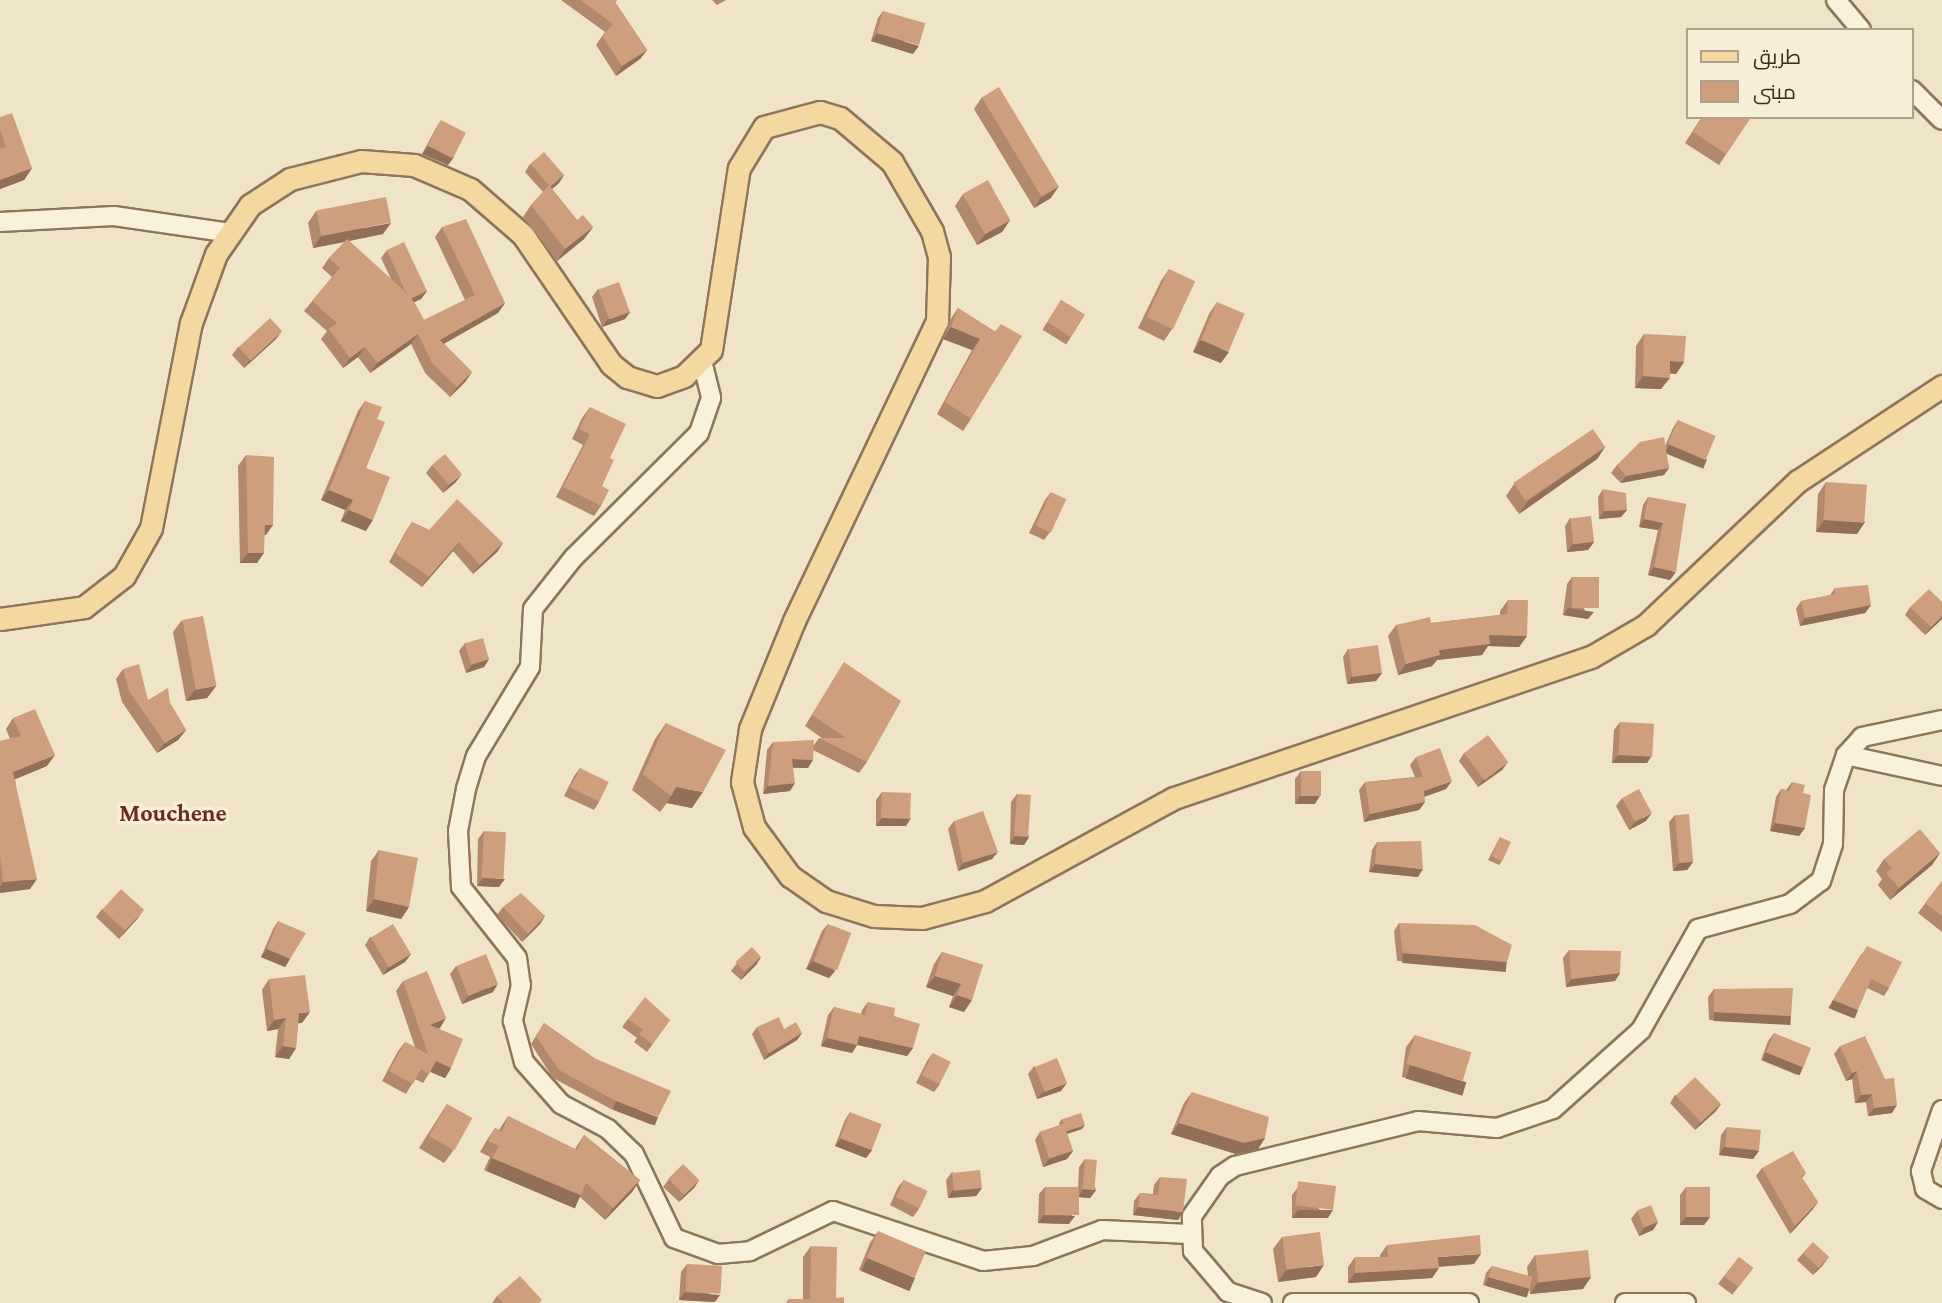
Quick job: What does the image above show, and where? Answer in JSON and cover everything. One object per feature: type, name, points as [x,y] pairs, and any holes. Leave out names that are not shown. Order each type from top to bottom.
[{"type":"main road","points":[[0,619],[85,607],[124,576],[151,528],[191,323],[212,262],[250,205],[290,179],[360,161],[414,165],[460,183],[513,224],[623,374],[657,386],[702,361],[718,322],[731,201],[744,156],[771,123],[800,113],[840,118],[892,162],[932,231],[940,267],[937,321],[794,621],[750,729],[742,782],[754,827],[790,876],[826,901],[874,916],[922,918],[985,901],[1174,798],[1533,681],[1591,657],[1646,625],[1798,481],[1942,386]]},
{"type":"street","points":[[1836,0],[1858,28]]},
{"type":"street","points":[[1914,92],[1942,120]]},
{"type":"street","points":[[0,222],[114,216],[230,233]]},
{"type":"street","points":[[702,361],[711,398],[699,433],[588,542],[533,608],[530,667],[476,756],[466,789],[458,831],[461,887],[517,958],[521,985],[513,1021],[524,1062],[561,1104],[608,1129],[634,1154],[674,1237],[718,1254],[750,1251],[833,1212],[983,1261],[1033,1256],[1102,1230],[1190,1234]]},
{"type":"street","points":[[1262,1303],[1228,1292],[1208,1274],[1190,1234],[1203,1197],[1235,1166],[1418,1121],[1497,1128],[1553,1109],[1641,1030],[1698,929],[1790,904],[1821,881],[1832,845],[1834,790],[1846,755],[1878,730],[1942,720]]},
{"type":"street","points":[[1846,755],[1942,776]]},
{"type":"street","points":[[1942,1110],[1921,1171],[1925,1189],[1942,1199]]},
{"type":"street","points":[[1293,1303],[1469,1303]]},
{"type":"street","points":[[1625,1303],[1686,1303]]},
{"type":"building","points":[[581,0],[617,0],[615,2],[647,50],[622,66],[602,36],[613,24]]},
{"type":"building","points":[[883,11],[925,23],[919,45],[877,33]]},
{"type":"building","points":[[999,87],[1059,186],[1042,197],[982,97]]},
{"type":"building","points":[[12,113],[32,168],[0,180],[0,149],[6,147],[0,130],[0,117]]},
{"type":"building","points":[[1701,119],[1750,119],[1726,154],[1693,132]]},
{"type":"building","points":[[441,120],[466,133],[453,159],[428,146]]},
{"type":"building","points":[[544,152],[564,175],[550,186],[530,164]]},
{"type":"building","points":[[988,180],[1010,220],[985,234],[963,194]]},
{"type":"building","points":[[549,185],[577,220],[583,215],[593,227],[565,249],[531,205]]},
{"type":"building","points":[[386,197],[391,223],[321,236],[316,211]]},
{"type":"building","points":[[466,219],[505,303],[440,340],[472,372],[457,387],[432,363],[418,334],[377,363],[365,347],[350,358],[329,329],[337,323],[312,301],[340,268],[329,258],[347,239],[411,297],[424,320],[475,295],[442,227]]},
{"type":"building","points":[[404,242],[427,291],[412,298],[406,293],[387,250]]},
{"type":"building","points":[[1169,269],[1195,281],[1173,329],[1147,317]]},
{"type":"building","points":[[619,282],[630,312],[609,320],[598,290]]},
{"type":"building","points":[[1061,300],[1085,315],[1071,337],[1047,322]]},
{"type":"building","points":[[1217,302],[1245,314],[1229,351],[1201,340]]},
{"type":"building","points":[[958,308],[996,332],[1001,324],[1022,336],[971,419],[945,402],[980,339],[951,327]]},
{"type":"building","points":[[270,318],[282,331],[251,360],[239,347]]},
{"type":"building","points":[[1644,334],[1686,336],[1684,362],[1670,361],[1670,378],[1643,376]]},
{"type":"building","points":[[365,401],[382,407],[377,419],[385,422],[366,468],[390,477],[373,520],[349,510],[353,500],[329,490]]},
{"type":"building","points":[[590,407],[626,424],[610,458],[614,460],[602,486],[609,490],[601,506],[563,487],[590,434],[579,429]]},
{"type":"building","points":[[1678,420],[1716,436],[1706,460],[1668,444]]},
{"type":"building","points":[[1593,429],[1605,447],[1526,501],[1513,483]]},
{"type":"building","points":[[1664,437],[1669,468],[1626,476],[1617,465],[1640,442]]},
{"type":"building","points":[[445,454],[462,474],[449,485],[432,465]]},
{"type":"building","points":[[246,455],[274,457],[273,525],[265,525],[264,553],[248,553]]},
{"type":"building","points":[[1826,482],[1867,485],[1864,523],[1823,520]]},
{"type":"building","points":[[1603,489],[1626,493],[1627,510],[1604,511]]},
{"type":"building","points":[[1051,492],[1066,499],[1051,533],[1035,526]]},
{"type":"building","points":[[1648,497],[1686,504],[1676,572],[1654,567],[1663,523],[1644,519]]},
{"type":"building","points":[[457,499],[503,543],[480,565],[459,542],[429,577],[395,553],[412,522],[429,530]]},
{"type":"building","points":[[1591,516],[1594,542],[1573,544],[1570,519]]},
{"type":"building","points":[[1572,577],[1599,577],[1599,608],[1572,608]]},
{"type":"building","points":[[1868,585],[1871,605],[1805,618],[1801,601],[1835,594],[1835,588]]},
{"type":"building","points":[[1929,589],[1942,602],[1942,616],[1931,627],[1910,607]]},
{"type":"building","points":[[1508,600],[1528,600],[1527,636],[1489,635],[1490,644],[1439,650],[1440,655],[1406,664],[1396,625],[1430,617],[1431,623],[1507,614]]},
{"type":"building","points":[[203,616],[217,686],[196,690],[182,620]]},
{"type":"building","points":[[483,638],[489,659],[471,664],[465,643]]},
{"type":"building","points":[[1378,645],[1382,673],[1352,677],[1348,649]]},
{"type":"building","points":[[844,662],[901,701],[867,762],[819,738],[846,738],[812,715]]},
{"type":"building","points":[[139,664],[148,700],[168,688],[170,703],[186,730],[165,743],[129,691],[123,669]]},
{"type":"building","points":[[35,709],[55,755],[13,772],[37,879],[3,882],[0,855],[0,741],[21,736],[13,718]]},
{"type":"building","points":[[1620,722],[1654,724],[1652,757],[1618,755]]},
{"type":"building","points":[[666,723],[726,750],[703,792],[676,787],[671,796],[643,774]]},
{"type":"building","points":[[1488,735],[1508,762],[1485,780],[1464,753]]},
{"type":"building","points":[[814,740],[813,760],[792,759],[795,783],[768,786],[773,742]]},
{"type":"building","points":[[1440,748],[1452,781],[1424,791],[1425,802],[1370,814],[1365,782],[1423,777],[1416,757]]},
{"type":"building","points":[[580,768],[609,782],[599,802],[570,788]]},
{"type":"building","points":[[1301,771],[1321,771],[1321,796],[1301,796]]},
{"type":"building","points":[[1792,782],[1805,785],[1803,793],[1811,795],[1805,828],[1775,823],[1781,789],[1790,791]]},
{"type":"building","points":[[1639,789],[1652,813],[1635,822],[1622,798]]},
{"type":"building","points":[[882,792],[911,793],[910,819],[881,818]]},
{"type":"building","points":[[1017,794],[1031,795],[1028,837],[1014,836]]},
{"type":"building","points":[[983,811],[998,852],[963,863],[954,821]]},
{"type":"building","points":[[1689,814],[1693,862],[1679,863],[1675,815]]},
{"type":"building","points":[[1920,829],[1940,853],[1899,888],[1886,873],[1892,869],[1884,859]]},
{"type":"building","points":[[484,831],[506,832],[504,879],[482,878]]},
{"type":"building","points":[[1500,837],[1511,842],[1502,861],[1491,856]]},
{"type":"building","points":[[1421,841],[1423,869],[1375,864],[1377,842]]},
{"type":"building","points":[[379,850],[418,858],[409,907],[374,899]]},
{"type":"building","points":[[1942,881],[1942,916],[1925,903]]},
{"type":"building","points":[[121,889],[144,910],[125,931],[102,910]]},
{"type":"building","points":[[521,893],[545,916],[528,934],[503,907]]},
{"type":"building","points":[[278,921],[306,933],[290,959],[267,949]]},
{"type":"building","points":[[1399,923],[1475,925],[1512,945],[1507,962],[1403,953]]},
{"type":"building","points":[[393,924],[411,954],[389,967],[371,937]]},
{"type":"building","points":[[828,924],[851,933],[837,970],[814,961]]},
{"type":"building","points":[[1867,946],[1902,962],[1889,988],[1871,979],[1858,1010],[1833,1000]]},
{"type":"building","points":[[752,947],[761,957],[744,971],[736,962]]},
{"type":"building","points":[[1569,950],[1621,951],[1620,973],[1571,979]]},
{"type":"building","points":[[942,952],[983,965],[972,1000],[957,995],[961,984],[935,976]]},
{"type":"building","points":[[486,954],[498,984],[468,996],[456,966]]},
{"type":"building","points":[[427,971],[446,1018],[430,1025],[463,1039],[451,1068],[436,1061],[429,1074],[421,1069],[413,1084],[389,1071],[405,1042],[428,1054],[403,981]]},
{"type":"building","points":[[305,975],[310,1012],[299,1013],[296,1048],[283,1046],[286,1018],[274,1020],[269,979]]},
{"type":"building","points":[[1793,988],[1791,1016],[1714,1012],[1714,989]]},
{"type":"building","points":[[645,997],[670,1020],[652,1044],[639,1034],[643,1030],[628,1019]]},
{"type":"building","points":[[868,1002],[895,1008],[894,1016],[920,1024],[913,1048],[859,1036],[857,1045],[827,1038],[834,1007],[865,1015]]},
{"type":"building","points":[[779,1017],[784,1029],[796,1022],[802,1033],[769,1053],[757,1027]]},
{"type":"building","points":[[544,1023],[594,1058],[671,1091],[658,1117],[616,1101],[559,1070],[536,1036]]},
{"type":"building","points":[[1774,1033],[1811,1048],[1803,1067],[1766,1052]]},
{"type":"building","points":[[1415,1035],[1471,1052],[1463,1081],[1406,1064]]},
{"type":"building","points":[[1865,1036],[1885,1079],[1894,1078],[1897,1105],[1874,1108],[1872,1094],[1861,1095],[1857,1071],[1852,1073],[1840,1046]]},
{"type":"building","points":[[933,1053],[951,1062],[939,1084],[922,1075]]},
{"type":"building","points":[[1057,1058],[1067,1083],[1045,1092],[1035,1067]]},
{"type":"building","points":[[1695,1077],[1721,1104],[1701,1122],[1676,1096]]},
{"type":"building","points":[[1192,1092],[1269,1117],[1265,1138],[1244,1143],[1179,1123]]},
{"type":"building","points":[[447,1104],[472,1118],[454,1150],[429,1136]]},
{"type":"building","points":[[850,1112],[882,1124],[872,1150],[840,1138]]},
{"type":"building","points":[[1081,1113],[1085,1125],[1066,1132],[1062,1119]]},
{"type":"building","points":[[508,1116],[577,1150],[584,1135],[640,1180],[613,1208],[586,1183],[581,1195],[492,1158],[499,1146],[488,1141],[495,1128],[502,1132]]},
{"type":"building","points":[[1064,1124],[1073,1151],[1049,1158],[1040,1132]]},
{"type":"building","points":[[1727,1127],[1761,1130],[1759,1150],[1725,1147]]},
{"type":"building","points":[[1793,1151],[1806,1173],[1801,1176],[1818,1202],[1795,1226],[1762,1168]]},
{"type":"building","points":[[1085,1159],[1097,1160],[1094,1190],[1082,1189]]},
{"type":"building","points":[[683,1164],[699,1180],[684,1195],[668,1179]]},
{"type":"building","points":[[980,1170],[982,1188],[954,1191],[952,1173]]},
{"type":"building","points":[[1160,1177],[1187,1179],[1183,1212],[1138,1207],[1140,1193],[1158,1195]]},
{"type":"building","points":[[904,1180],[928,1191],[920,1208],[896,1197]]},
{"type":"building","points":[[1298,1181],[1336,1186],[1333,1210],[1295,1205]]},
{"type":"building","points":[[1045,1187],[1079,1187],[1079,1215],[1045,1215]]},
{"type":"building","points":[[1686,1187],[1710,1187],[1710,1217],[1686,1217]]},
{"type":"building","points":[[1651,1205],[1658,1222],[1644,1227],[1637,1211]]},
{"type":"building","points":[[878,1231],[926,1251],[915,1278],[867,1258]]},
{"type":"building","points":[[1320,1232],[1324,1265],[1286,1269],[1282,1237]]},
{"type":"building","points":[[1480,1235],[1481,1254],[1438,1257],[1439,1268],[1355,1273],[1355,1257],[1388,1257],[1387,1245]]},
{"type":"building","points":[[1813,1242],[1829,1257],[1819,1268],[1803,1253]]},
{"type":"building","points":[[811,1246],[837,1247],[836,1298],[844,1297],[844,1303],[789,1303],[789,1299],[810,1299]]},
{"type":"building","points":[[1588,1250],[1591,1277],[1538,1282],[1535,1256]]},
{"type":"building","points":[[1739,1257],[1753,1268],[1738,1287],[1724,1276]]},
{"type":"building","points":[[687,1264],[722,1266],[720,1294],[686,1292]]},
{"type":"building","points":[[1492,1266],[1533,1277],[1529,1288],[1489,1278]]},
{"type":"building","points":[[520,1276],[542,1300],[539,1303],[503,1303],[497,1296]]},
{"type":"district","name":"Mouchene","points":[[173,813]]}]
